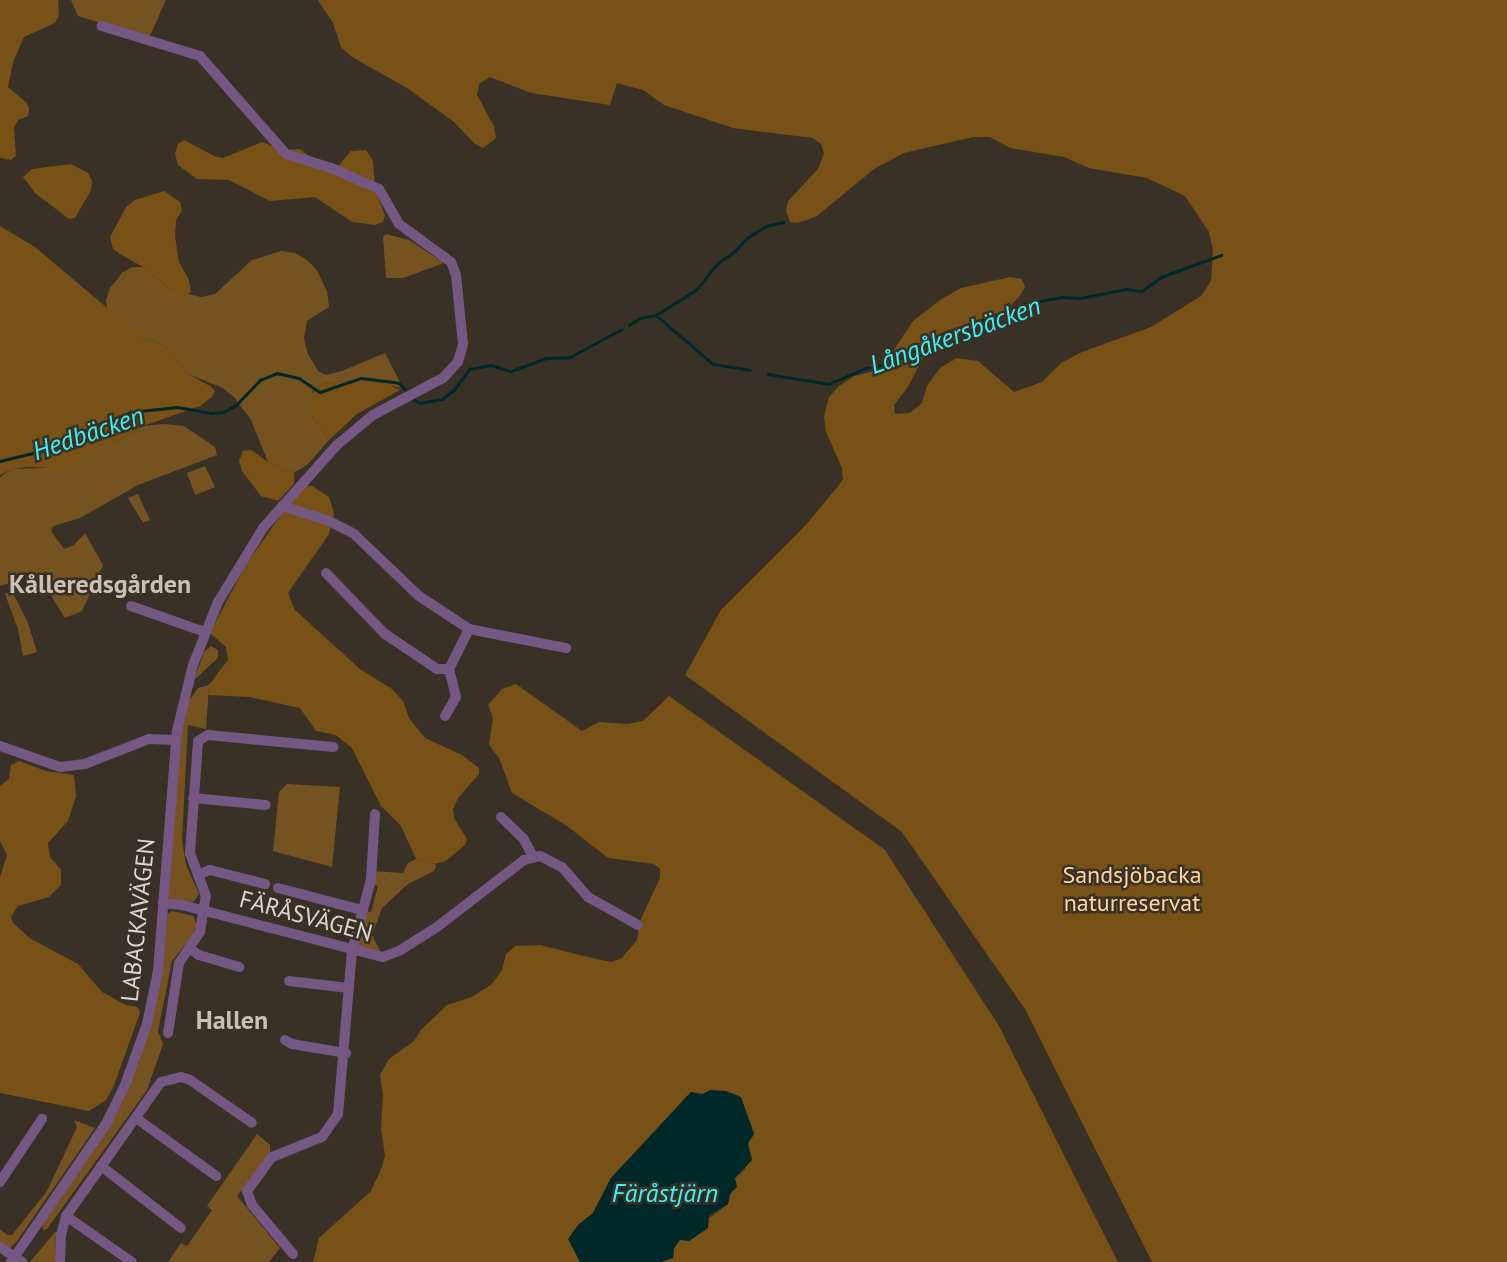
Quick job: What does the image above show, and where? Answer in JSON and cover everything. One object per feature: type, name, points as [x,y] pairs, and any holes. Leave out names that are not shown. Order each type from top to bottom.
[{"type":"street","name":"LABACKAVÄGEN","points":[[16,1260],[93,1145],[125,1085],[153,997],[176,740],[193,665],[205,632],[232,577],[282,506],[360,424],[443,379],[458,362],[463,333],[451,262],[399,224],[379,189],[283,151],[200,56],[101,26]]},
{"type":"street","points":[[282,506],[329,521],[354,534],[419,596],[469,629],[566,648]]},
{"type":"street","points":[[326,573],[385,634],[437,669],[449,669]]},
{"type":"street","points":[[131,606],[205,632]]},
{"type":"street","points":[[445,716],[456,697],[449,669],[469,629]]},
{"type":"street","points":[[168,1032],[179,963],[200,932],[206,896],[190,853],[197,746],[203,736],[333,747]]},
{"type":"street","points":[[0,746],[60,767],[85,764],[149,739],[176,740]]},
{"type":"street","points":[[193,798],[266,805]]},
{"type":"street","points":[[293,1254],[252,1205],[247,1191],[272,1157],[310,1143],[332,1126],[340,1104],[352,951],[370,879],[375,814]]},
{"type":"street","points":[[501,817],[523,838],[533,856],[554,861],[588,897],[638,925]]},
{"type":"street","name":"FÄRÅSVÄGEN","points":[[163,903],[383,957],[399,951],[437,927],[509,870],[533,856]]},
{"type":"street","points":[[198,874],[219,872],[265,884]]},
{"type":"street","points":[[278,888],[362,910]]},
{"type":"street","points":[[189,948],[199,955],[239,967]]},
{"type":"street","points":[[289,981],[349,988]]},
{"type":"street","points":[[285,1040],[292,1044],[345,1053]]},
{"type":"street","points":[[60,1262],[61,1236],[66,1216],[161,1082],[181,1077],[190,1080],[252,1123]]},
{"type":"street","points":[[136,1118],[216,1177]]},
{"type":"street","points":[[0,1182],[42,1119]]},
{"type":"street","points":[[101,1167],[181,1227]]},
{"type":"street","points":[[66,1216],[132,1262]]},
{"type":"street","points":[[0,1247],[16,1260]]},
{"type":"shaded area","points":[[71,0],[166,0],[149,38],[78,16]]},
{"type":"shaded area","points":[[386,234],[409,240],[444,263],[403,278],[386,278],[383,237]]},
{"type":"shaded area","points":[[281,251],[295,253],[307,260],[316,269],[327,291],[329,307],[307,321],[304,338],[307,352],[318,371],[326,375],[342,371],[385,353],[403,388],[352,380],[323,384],[312,392],[312,416],[329,440],[308,464],[294,473],[268,462],[251,420],[235,398],[223,388],[188,374],[168,349],[156,341],[145,340],[107,309],[106,300],[110,288],[123,272],[133,267],[143,267],[171,290],[201,297],[215,294],[252,260]]},
{"type":"shaded area","points":[[143,426],[184,426],[215,447],[217,455],[138,485],[80,518],[53,526],[51,531],[64,549],[74,545],[85,533],[103,565],[82,611],[65,618],[38,574],[0,586],[0,478],[4,474],[12,469],[42,468],[115,444]]},
{"type":"shaded area","points":[[205,466],[215,487],[195,495],[187,473]]},
{"type":"shaded area","points":[[138,494],[150,520],[143,523],[128,498]]},
{"type":"shaded area","points":[[12,591],[28,623],[37,652],[23,656],[18,629],[5,594]]},
{"type":"shaded area","points":[[211,646],[218,650],[218,658],[194,680],[204,652]]},
{"type":"shaded area","points":[[209,685],[206,729],[188,725],[182,840],[186,865],[199,894],[191,905],[168,898],[178,747],[186,705],[198,688]]},
{"type":"shaded area","points":[[287,784],[340,787],[332,867],[273,851],[279,792]]},
{"type":"shaded area","points":[[416,859],[435,864],[436,867],[434,871],[408,884],[382,908],[372,935],[381,953],[357,950],[364,911],[371,912],[378,886],[371,884],[371,871],[403,873],[408,863]]},
{"type":"shaded area","points":[[172,911],[193,916],[197,924],[192,936],[172,961],[158,1031],[163,1044],[147,1090],[47,1229],[43,1230],[42,1223],[99,1142],[139,1061],[166,915]]},
{"type":"shaded area","points":[[74,1120],[95,1128],[17,1241],[10,1248],[0,1245],[0,1229],[7,1235],[12,1235],[47,1191],[77,1127]]},
{"type":"shaded area","points":[[257,1134],[270,1145],[270,1153],[237,1196],[280,1248],[269,1262],[168,1262],[181,1243],[187,1246],[212,1210],[207,1206]]},
{"type":"shaded area","points":[[56,1231],[55,1262],[30,1262]]},
{"type":"green space","points":[[0,0],[58,0],[59,16],[55,23],[24,37],[13,62],[8,87],[27,103],[29,109],[28,116],[18,120],[14,127],[16,156],[11,160],[0,158]]},
{"type":"green space","name":"Sandsjöbacka naturreservat","points":[[318,0],[1507,0],[1507,1262],[1152,1262],[1025,1009],[902,832],[685,675],[721,610],[805,526],[843,480],[842,468],[826,432],[824,416],[829,397],[839,386],[854,376],[871,372],[885,363],[913,321],[940,300],[961,288],[1010,277],[1022,279],[1025,287],[1019,297],[1006,310],[946,331],[931,344],[907,388],[894,405],[895,414],[910,413],[922,403],[927,386],[940,368],[957,358],[978,361],[1014,392],[1042,382],[1061,363],[1082,352],[1151,327],[1201,296],[1211,281],[1213,251],[1209,232],[1185,196],[1147,178],[1089,168],[1064,157],[1010,148],[990,137],[973,137],[904,153],[874,169],[817,216],[798,223],[790,222],[786,211],[788,201],[818,169],[824,153],[821,144],[813,138],[733,128],[664,105],[643,90],[617,83],[610,105],[531,93],[490,77],[479,84],[477,95],[494,126],[496,138],[483,148],[475,144],[454,122],[407,88],[352,57],[341,47],[333,23]]},
{"type":"green space","points":[[184,140],[223,158],[262,142],[282,150],[300,149],[314,160],[330,167],[339,165],[351,151],[366,150],[373,161],[375,188],[385,216],[383,222],[375,225],[352,222],[315,197],[270,201],[229,180],[197,179],[178,165],[175,154],[178,144]]},
{"type":"green space","points":[[71,164],[88,173],[92,181],[91,190],[75,218],[69,219],[35,193],[23,177],[32,169]]},
{"type":"green space","points":[[164,191],[180,202],[182,210],[176,221],[175,236],[179,262],[189,280],[191,292],[185,296],[171,290],[143,267],[113,249],[110,237],[126,207],[135,200]]},
{"type":"green space","points":[[0,226],[35,247],[145,340],[156,341],[168,349],[188,374],[215,391],[212,397],[200,406],[143,426],[115,444],[59,468],[12,469],[0,475]]},
{"type":"green space","points":[[352,380],[386,384],[400,390],[357,414],[329,440],[312,416],[312,393],[323,384]]},
{"type":"green space","points":[[251,450],[268,462],[294,473],[294,484],[278,501],[261,496],[242,471],[239,461],[243,451]]},
{"type":"green space","points":[[305,485],[312,486],[329,497],[334,513],[329,534],[288,593],[295,610],[360,669],[392,689],[403,701],[409,718],[425,738],[462,755],[479,768],[479,774],[458,798],[453,809],[454,818],[467,839],[465,845],[446,861],[435,864],[416,859],[401,826],[381,806],[352,748],[336,735],[316,731],[300,708],[249,697],[208,695],[209,685],[228,660],[226,647],[210,633],[245,566]]},
{"type":"green space","points":[[516,684],[582,731],[599,722],[627,724],[643,721],[669,696],[885,850],[999,1026],[1118,1262],[661,1262],[673,1258],[674,1248],[680,1240],[728,1204],[735,1178],[745,1169],[748,1143],[754,1134],[741,1098],[691,1092],[611,1178],[593,1213],[578,1225],[580,1262],[313,1262],[319,1238],[371,1191],[382,1167],[385,1156],[381,1128],[383,1095],[380,1074],[389,1059],[414,1041],[421,1030],[447,1005],[472,997],[492,984],[502,970],[506,954],[515,946],[540,945],[612,962],[622,958],[637,940],[640,921],[660,878],[660,869],[654,864],[608,858],[567,826],[512,793],[499,758],[489,745],[493,718],[488,705],[502,689]]},
{"type":"green space","points":[[19,761],[46,771],[74,775],[76,796],[68,821],[48,843],[50,857],[61,870],[61,885],[49,897],[18,906],[11,917],[13,923],[31,939],[78,964],[102,992],[126,1005],[138,1007],[140,1013],[113,1088],[106,1100],[89,1111],[0,1093],[0,877],[7,855],[0,841],[0,786],[9,779],[11,765]]},
{"type":"water","name":"Färåstjärn","points":[[710,1090],[726,1091],[741,1097],[754,1134],[748,1143],[752,1160],[735,1178],[737,1187],[729,1195],[728,1204],[709,1215],[708,1228],[689,1241],[680,1240],[674,1248],[673,1258],[661,1262],[580,1262],[568,1239],[578,1225],[593,1213],[611,1178],[691,1092],[701,1095]]},
{"type":"waterway","points":[[656,315],[696,290],[718,263],[747,238],[766,226],[784,222]]},
{"type":"waterway","name":"Långåkersbäcken","points":[[768,374],[829,384],[866,368],[889,364],[949,333],[1028,303],[1063,297],[1080,298],[1126,289],[1142,291],[1161,277],[1221,255]]},
{"type":"waterway","name":"Långåkersbäcken","points":[[629,325],[640,318],[656,315],[713,364],[750,370]]},
{"type":"waterway","name":"Hedbäcken","points":[[411,398],[420,403],[442,399],[454,390],[469,369],[491,365],[511,371],[546,358],[570,357],[622,329]]},
{"type":"waterway","name":"Hedbäcken","points":[[0,461],[53,448],[92,427],[131,412],[177,407],[212,413],[223,412],[235,406],[260,380],[277,373],[299,378],[320,392],[361,378],[399,383],[405,389]]},
{"type":"district","name":"Kålleredsgården","points":[[100,584]]},
{"type":"district","name":"Hallen","points":[[232,1020]]}]
